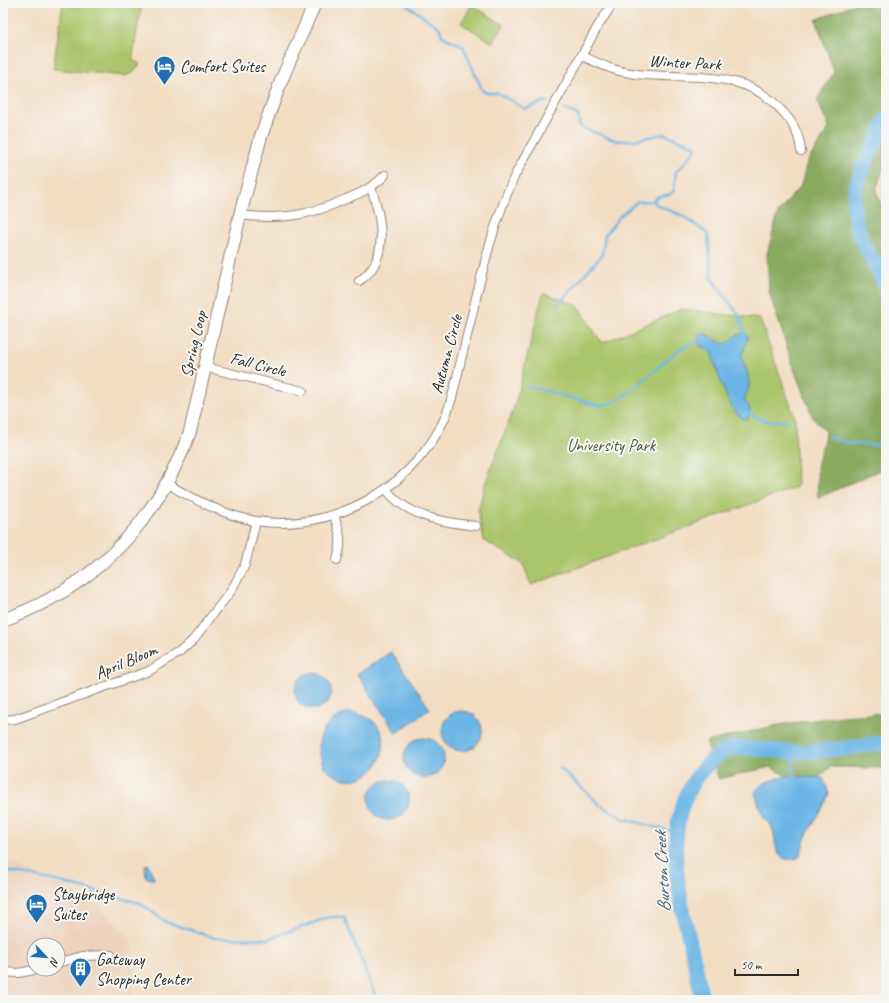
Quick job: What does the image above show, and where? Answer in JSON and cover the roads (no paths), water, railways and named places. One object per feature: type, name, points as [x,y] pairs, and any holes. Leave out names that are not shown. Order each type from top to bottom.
[{"type":"street","name":"Spring Loop","points":[[3,620],[41,604],[73,586],[109,558],[126,542],[147,515],[167,484],[180,460],[190,432],[240,215],[261,136],[281,81],[315,3]]},
{"type":"street","name":"Autumn Circle","points":[[167,484],[216,510],[256,521],[300,521],[334,515],[365,502],[386,489],[416,462],[428,447],[442,423],[453,390],[488,248],[506,196],[515,176],[613,3]]},
{"type":"street","name":"Winter Park","points":[[582,56],[615,70],[631,74],[708,76],[726,79],[743,85],[777,104],[801,139],[801,151]]},
{"type":"street","points":[[240,215],[272,218],[301,215],[333,205],[371,188],[385,175]]},
{"type":"street","points":[[359,281],[366,276],[376,264],[380,238],[380,216],[371,188]]},
{"type":"street","name":"Fall Circle","points":[[205,367],[303,391]]},
{"type":"street","points":[[386,489],[400,505],[410,511],[444,522],[476,526]]},
{"type":"street","points":[[334,515],[342,537],[342,545],[337,560]]},
{"type":"street","name":"April Bloom","points":[[3,720],[15,719],[149,671],[180,652],[193,640],[231,591],[245,565],[256,521]]},
{"type":"street","points":[[66,961],[82,956],[111,955]]},
{"type":"street","points":[[3,972],[18,973],[26,972]]},
{"type":"water","points":[[705,333],[721,343],[727,344],[737,335],[745,333],[748,338],[741,357],[749,379],[749,386],[745,400],[750,407],[748,419],[741,418],[735,412],[720,380],[711,352],[700,346],[698,336]]},
{"type":"water","points":[[391,652],[430,709],[396,733],[357,674]]},
{"type":"water","points":[[317,673],[326,678],[330,684],[330,698],[326,704],[317,709],[309,709],[300,704],[296,698],[295,687],[300,678],[306,674]]},
{"type":"water","points":[[462,711],[476,717],[482,731],[476,745],[462,751],[448,745],[442,731],[448,717]]},
{"type":"water","points":[[349,712],[359,714],[372,720],[381,731],[383,741],[382,752],[378,762],[372,770],[363,777],[353,779],[341,778],[328,771],[323,764],[319,746],[320,739],[327,725],[333,720]]},
{"type":"water","points":[[424,738],[432,740],[438,744],[442,750],[444,758],[442,766],[438,772],[432,776],[424,778],[416,776],[410,772],[406,766],[404,758],[406,750],[410,744],[416,740]]},
{"type":"water","points":[[787,776],[823,778],[829,793],[806,838],[800,856],[798,858],[789,859],[783,858],[779,854],[773,831],[762,813],[755,793],[764,783]]},
{"type":"water","points":[[389,780],[403,786],[409,800],[403,814],[389,820],[375,814],[369,800],[375,786]]},
{"type":"water","points":[[148,864],[154,878],[153,880],[146,877],[145,865]]},
{"type":"waterway","points":[[404,3],[440,28],[442,36],[463,46],[482,90],[486,93],[498,93],[525,109],[546,101],[548,102]]},
{"type":"waterway","points":[[558,305],[602,255],[605,235],[620,216],[637,202],[653,201],[657,197],[670,194],[674,191],[676,172],[695,151],[695,146],[664,134],[634,140],[617,141],[580,127],[578,115],[564,109]]},
{"type":"waterway","name":"Burton Creek","points":[[886,119],[858,179],[854,208],[857,225],[864,245],[879,271],[886,288]]},
{"type":"waterway","points":[[653,201],[657,205],[683,216],[708,234],[712,279],[738,314],[745,333],[744,336]]},
{"type":"waterway","points":[[528,386],[600,406],[614,402],[627,394],[680,349],[691,343],[702,342]]},
{"type":"waterway","points":[[746,412],[766,421],[790,421]]},
{"type":"waterway","points":[[829,437],[848,443],[886,446]]},
{"type":"waterway","name":"Burton Creek","points":[[702,1000],[678,885],[676,855],[677,826],[685,799],[699,774],[722,752],[732,748],[805,752],[840,749],[886,742]]},
{"type":"waterway","points":[[793,752],[794,777]]},
{"type":"waterway","points":[[560,768],[600,805],[622,818],[676,833]]},
{"type":"waterway","points":[[3,871],[52,880],[140,903],[166,922],[215,938],[268,939],[330,917],[344,917],[377,1000]]},
{"type":"place","name":"Comfort Suites","points":[[164,86]]},
{"type":"place","name":"Staybridge Suites","points":[[36,924]]},
{"type":"place","name":"Gateway Shopping Center","points":[[80,988]]},
{"type":"park label","name":"University Park","points":[[611,445]]}]
